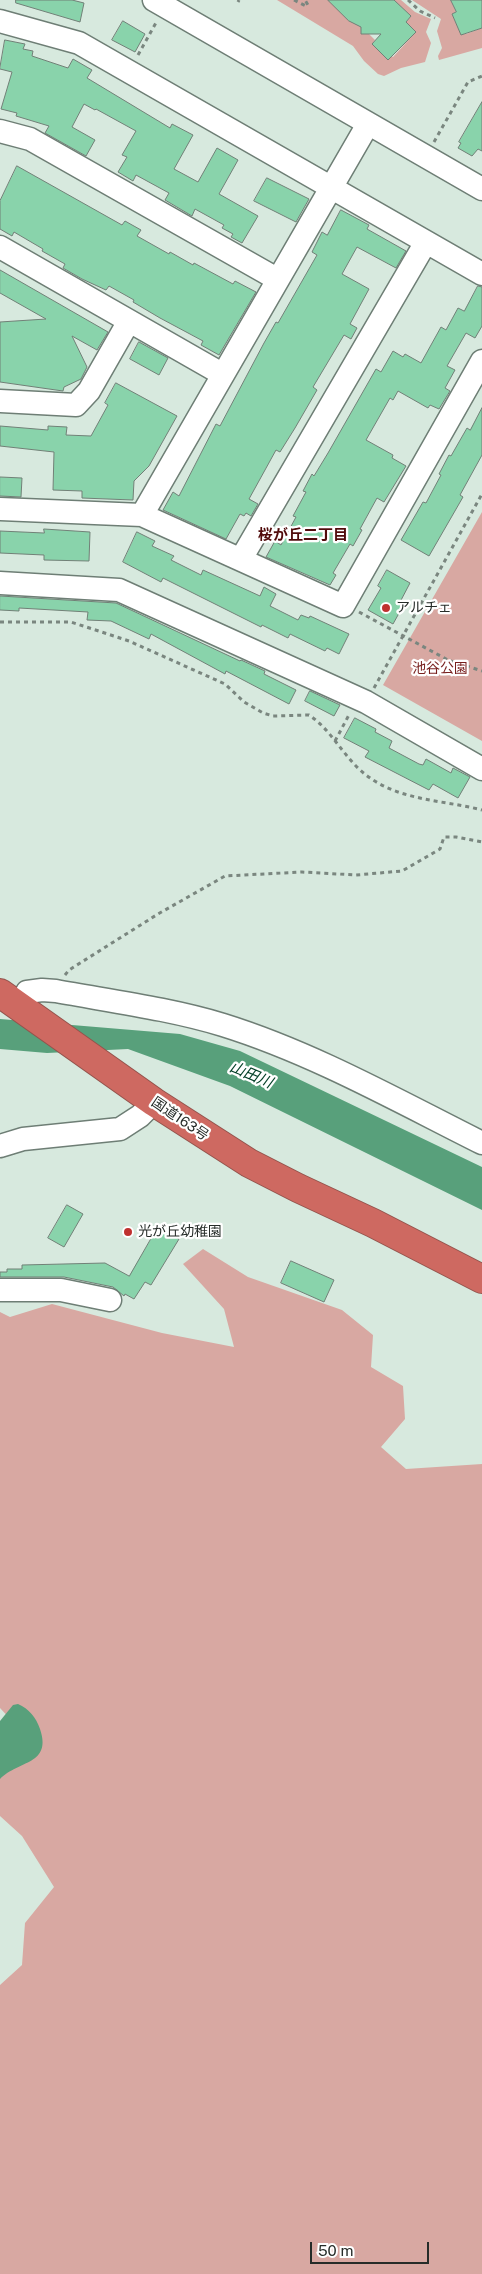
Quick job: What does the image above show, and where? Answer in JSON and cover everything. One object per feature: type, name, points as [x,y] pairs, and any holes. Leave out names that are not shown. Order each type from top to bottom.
[{"type":"highway","name":"国道163号","points":[[12,994],[154,1102],[249,1163],[374,1223],[482,1279]]},
{"type":"highway","name":"国道163号","points":[[374,1223],[422,1239],[482,1263]]},
{"type":"street","points":[[156,10],[368,124],[482,189]]},
{"type":"street","points":[[0,21],[79,43],[482,274]]},
{"type":"street","points":[[142,515],[368,124]]},
{"type":"street","points":[[0,131],[30,138],[277,279]]},
{"type":"street","points":[[241,559],[426,242]]},
{"type":"street","points":[[0,247],[222,374]]},
{"type":"street","points":[[0,400],[76,405],[90,391],[129,321]]},
{"type":"street","points":[[0,509],[142,515],[343,606],[482,361]]},
{"type":"street","points":[[0,583],[119,590],[358,698],[482,769]]},
{"type":"street","points":[[12,994],[42,990],[56,991],[223,1025],[286,1049],[359,1082],[482,1143]]},
{"type":"street","points":[[0,1146],[23,1139],[120,1128],[140,1116],[154,1102]]},
{"type":"street","points":[[0,1290],[61,1290],[110,1300]]},
{"type":"path","points":[[294,0],[306,6],[308,4],[305,0]]},
{"type":"path","points":[[408,0],[420,11],[435,18]]},
{"type":"path","points":[[128,71],[156,10]]},
{"type":"path","points":[[432,144],[468,82],[482,76]]},
{"type":"path","points":[[382,693],[374,688],[482,494]]},
{"type":"path","points":[[344,603],[448,660],[482,671]]},
{"type":"path","points":[[0,622],[71,622],[129,641],[225,684],[244,702],[263,713],[273,716],[309,715],[325,728],[357,768],[370,778],[399,793],[482,810]]},
{"type":"path","points":[[335,741],[358,698]]},
{"type":"path","points":[[56,991],[69,970],[158,914],[225,876],[302,872],[356,875],[402,871],[440,849],[444,837],[456,837],[482,842]]},
{"type":"green space","points":[[277,0],[337,0],[361,26],[361,34],[369,34],[375,40],[372,44],[393,57],[416,32],[406,22],[411,16],[392,0],[401,0],[415,12],[431,19],[426,32],[431,43],[425,62],[401,68],[384,76],[378,74],[364,61],[353,46]]},
{"type":"green space","points":[[412,0],[451,0],[456,12],[452,14],[461,34],[482,28],[482,48],[439,60],[438,56],[442,48],[437,31],[441,19]]},
{"type":"green space","name":"池谷公園","points":[[482,512],[482,741],[383,685]]},
{"type":"green space","points":[[203,1249],[248,1277],[342,1310],[373,1335],[371,1367],[403,1386],[405,1419],[381,1447],[406,1469],[482,1464],[482,2274],[0,2274],[0,1985],[22,1965],[25,1923],[54,1887],[22,1836],[0,1816],[0,1763],[26,1736],[0,1708],[0,1312],[10,1317],[52,1304],[162,1333],[234,1347],[224,1309],[183,1264]]},
{"type":"water","name":"山田川","points":[[0,1019],[180,1034],[240,1051],[482,1167],[482,1210],[230,1086],[128,1049],[47,1053],[0,1049]]},
{"type":"water","points":[[18,1704],[32,1714],[40,1729],[43,1741],[38,1756],[0,1779],[0,1721],[13,1705]]},
{"type":"building","points":[[16,0],[72,0],[84,3],[80,22],[16,3]]},
{"type":"building","points":[[328,0],[394,0],[411,16],[406,22],[416,32],[388,60],[372,44],[381,34],[361,34],[361,27],[349,21]]},
{"type":"building","points":[[451,0],[482,0],[482,28],[461,35],[452,14],[456,12]]},
{"type":"building","points":[[123,21],[145,34],[135,52],[112,40]]},
{"type":"building","points":[[5,40],[25,44],[23,49],[33,51],[32,56],[68,68],[73,59],[92,70],[87,78],[170,128],[172,124],[193,135],[174,169],[198,182],[217,148],[238,160],[219,194],[258,216],[242,243],[231,237],[233,234],[222,228],[224,225],[195,209],[192,216],[165,200],[169,193],[136,175],[133,181],[118,172],[127,157],[122,155],[136,131],[84,104],[72,127],[95,140],[86,156],[45,133],[49,126],[16,116],[17,113],[1,109],[12,72],[0,69]]},
{"type":"building","points":[[482,102],[482,151],[478,149],[472,156],[458,148],[461,143],[459,142]]},
{"type":"building","points":[[17,166],[122,225],[125,221],[141,230],[137,236],[169,254],[170,252],[233,284],[235,281],[256,292],[219,355],[201,345],[203,341],[133,302],[134,300],[109,286],[106,290],[82,279],[63,268],[65,264],[42,251],[43,249],[14,232],[12,236],[0,229],[0,201]]},
{"type":"building","points":[[267,178],[309,199],[296,222],[254,201]]},
{"type":"building","points":[[341,210],[369,225],[367,229],[406,251],[396,268],[357,247],[342,274],[369,289],[350,324],[357,328],[351,339],[344,335],[313,387],[317,390],[295,428],[280,452],[276,450],[249,499],[258,504],[251,516],[246,513],[244,516],[240,514],[226,539],[163,510],[173,492],[179,496],[216,424],[220,426],[264,343],[276,322],[278,323],[317,255],[312,252],[322,232],[327,235]]},
{"type":"building","points":[[0,270],[108,332],[97,350],[72,336],[87,367],[81,379],[64,387],[63,391],[0,382],[0,322],[46,319],[0,293]]},
{"type":"building","points":[[478,286],[482,287],[482,326],[475,338],[466,333],[447,366],[455,370],[445,388],[450,391],[439,409],[430,405],[428,408],[398,391],[393,400],[390,398],[366,440],[393,455],[392,458],[406,466],[384,502],[377,498],[353,546],[350,544],[333,573],[336,575],[330,585],[266,557],[275,541],[281,545],[296,517],[293,516],[306,492],[303,491],[312,474],[314,476],[376,369],[381,372],[393,351],[403,357],[405,354],[421,363],[441,327],[446,330],[458,308],[464,311]]},
{"type":"building","points":[[139,342],[168,358],[159,375],[130,359]]},
{"type":"building","points":[[116,383],[177,416],[149,466],[134,481],[133,500],[82,498],[82,491],[53,490],[54,452],[0,446],[0,426],[48,430],[48,426],[67,427],[66,435],[91,436],[108,405],[105,403]]},
{"type":"building","points":[[482,408],[482,455],[460,495],[463,497],[429,556],[401,540],[423,502],[426,503],[449,455],[451,456],[467,428],[470,430]]},
{"type":"building","points":[[0,477],[22,478],[21,497],[0,496]]},
{"type":"building","points":[[44,529],[90,532],[89,561],[44,560],[44,555],[0,553],[0,531],[44,533]]},
{"type":"building","points":[[137,532],[155,541],[152,546],[174,556],[171,560],[201,575],[203,570],[260,596],[264,587],[276,594],[270,606],[298,620],[301,615],[309,618],[310,616],[349,634],[339,654],[327,648],[325,651],[290,634],[288,638],[262,625],[261,627],[163,578],[161,582],[123,562]]},
{"type":"building","points":[[387,570],[410,583],[399,604],[403,606],[393,624],[368,610],[381,588],[378,586]]},
{"type":"building","points":[[0,596],[116,603],[265,671],[264,674],[296,690],[289,704],[226,671],[225,674],[151,634],[149,639],[111,621],[87,620],[88,612],[19,608],[19,611],[0,610]]},
{"type":"building","points":[[310,691],[340,705],[334,716],[305,701]]},
{"type":"building","points":[[355,718],[376,729],[375,732],[392,741],[389,748],[419,764],[423,765],[426,759],[451,773],[453,768],[470,777],[458,798],[433,784],[429,790],[365,757],[369,751],[344,738]]},
{"type":"building","points":[[67,1205],[83,1214],[64,1247],[48,1238]]},
{"type":"building","points":[[158,1227],[179,1239],[151,1285],[145,1282],[134,1299],[125,1294],[124,1296],[113,1287],[64,1277],[0,1277],[0,1272],[7,1272],[7,1269],[22,1269],[22,1265],[105,1263],[129,1276]]},
{"type":"building","points":[[291,1261],[334,1280],[324,1302],[281,1283]]},
{"type":"place","name":"アルチェ","points":[[386,608]]},
{"type":"place","name":"光が丘幼稚園","points":[[128,1232]]},
{"type":"district","name":"桜が丘二丁目","points":[[303,535]]}]
